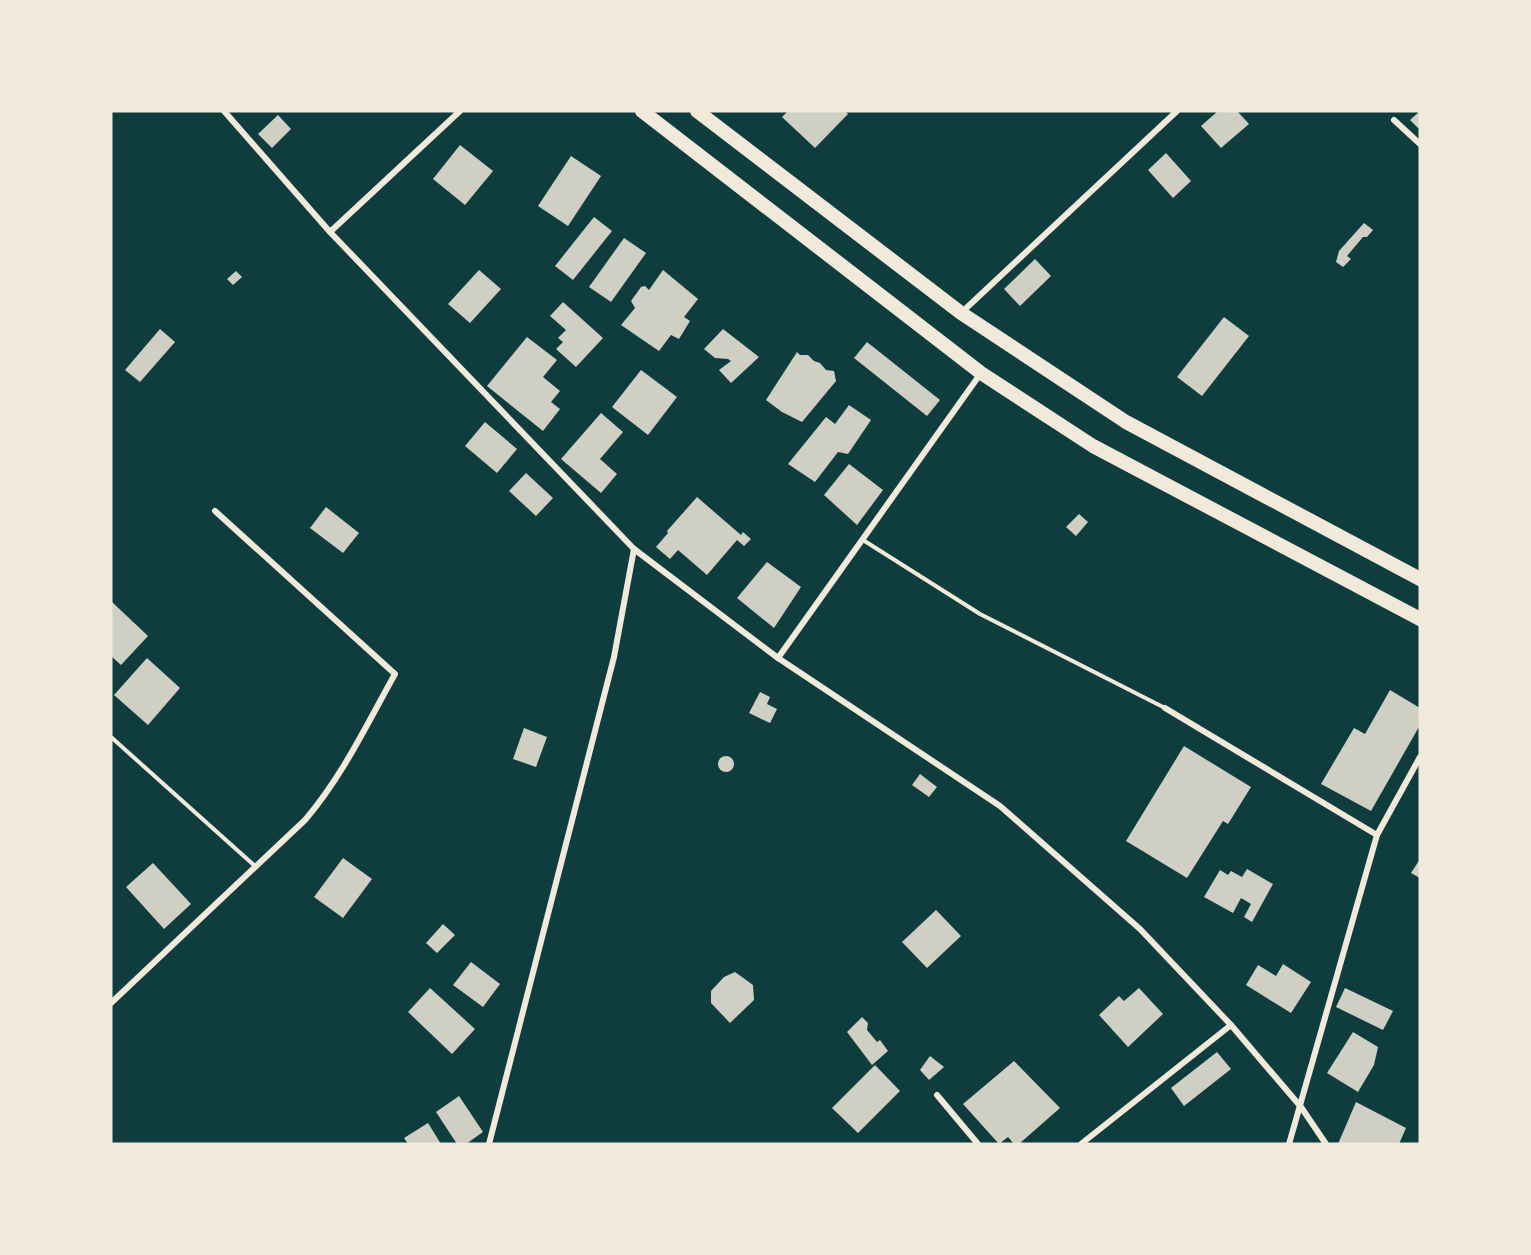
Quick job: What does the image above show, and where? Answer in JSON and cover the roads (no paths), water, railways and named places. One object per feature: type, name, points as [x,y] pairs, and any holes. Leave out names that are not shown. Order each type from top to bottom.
[{"type":"highway","points":[[642,111],[981,373],[1093,446],[1420,619]]},
{"type":"highway","points":[[697,111],[960,313],[1126,422],[1420,579]]},
{"type":"street","points":[[224,111],[330,232],[634,549],[778,658],[1000,806],[1140,929],[1231,1024],[1301,1107],[1326,1144]]},
{"type":"street","points":[[330,232],[460,111]]},
{"type":"street","points":[[960,313],[1177,111]]},
{"type":"street","points":[[1394,120],[1420,144]]},
{"type":"street","points":[[778,658],[981,373]]},
{"type":"street","points":[[111,1003],[256,867],[321,802],[395,674],[215,511]]},
{"type":"street","points":[[489,1144],[614,657],[634,549]]},
{"type":"street","points":[[1165,708],[1377,835]]},
{"type":"street","points":[[1289,1144],[1377,835],[1420,757]]},
{"type":"street","points":[[1081,1144],[1231,1024]]},
{"type":"street","points":[[938,1095],[978,1144]]},
{"type":"lane","points":[[863,540],[980,614],[1165,708]]},
{"type":"lane","points":[[111,737],[256,867]]}]
